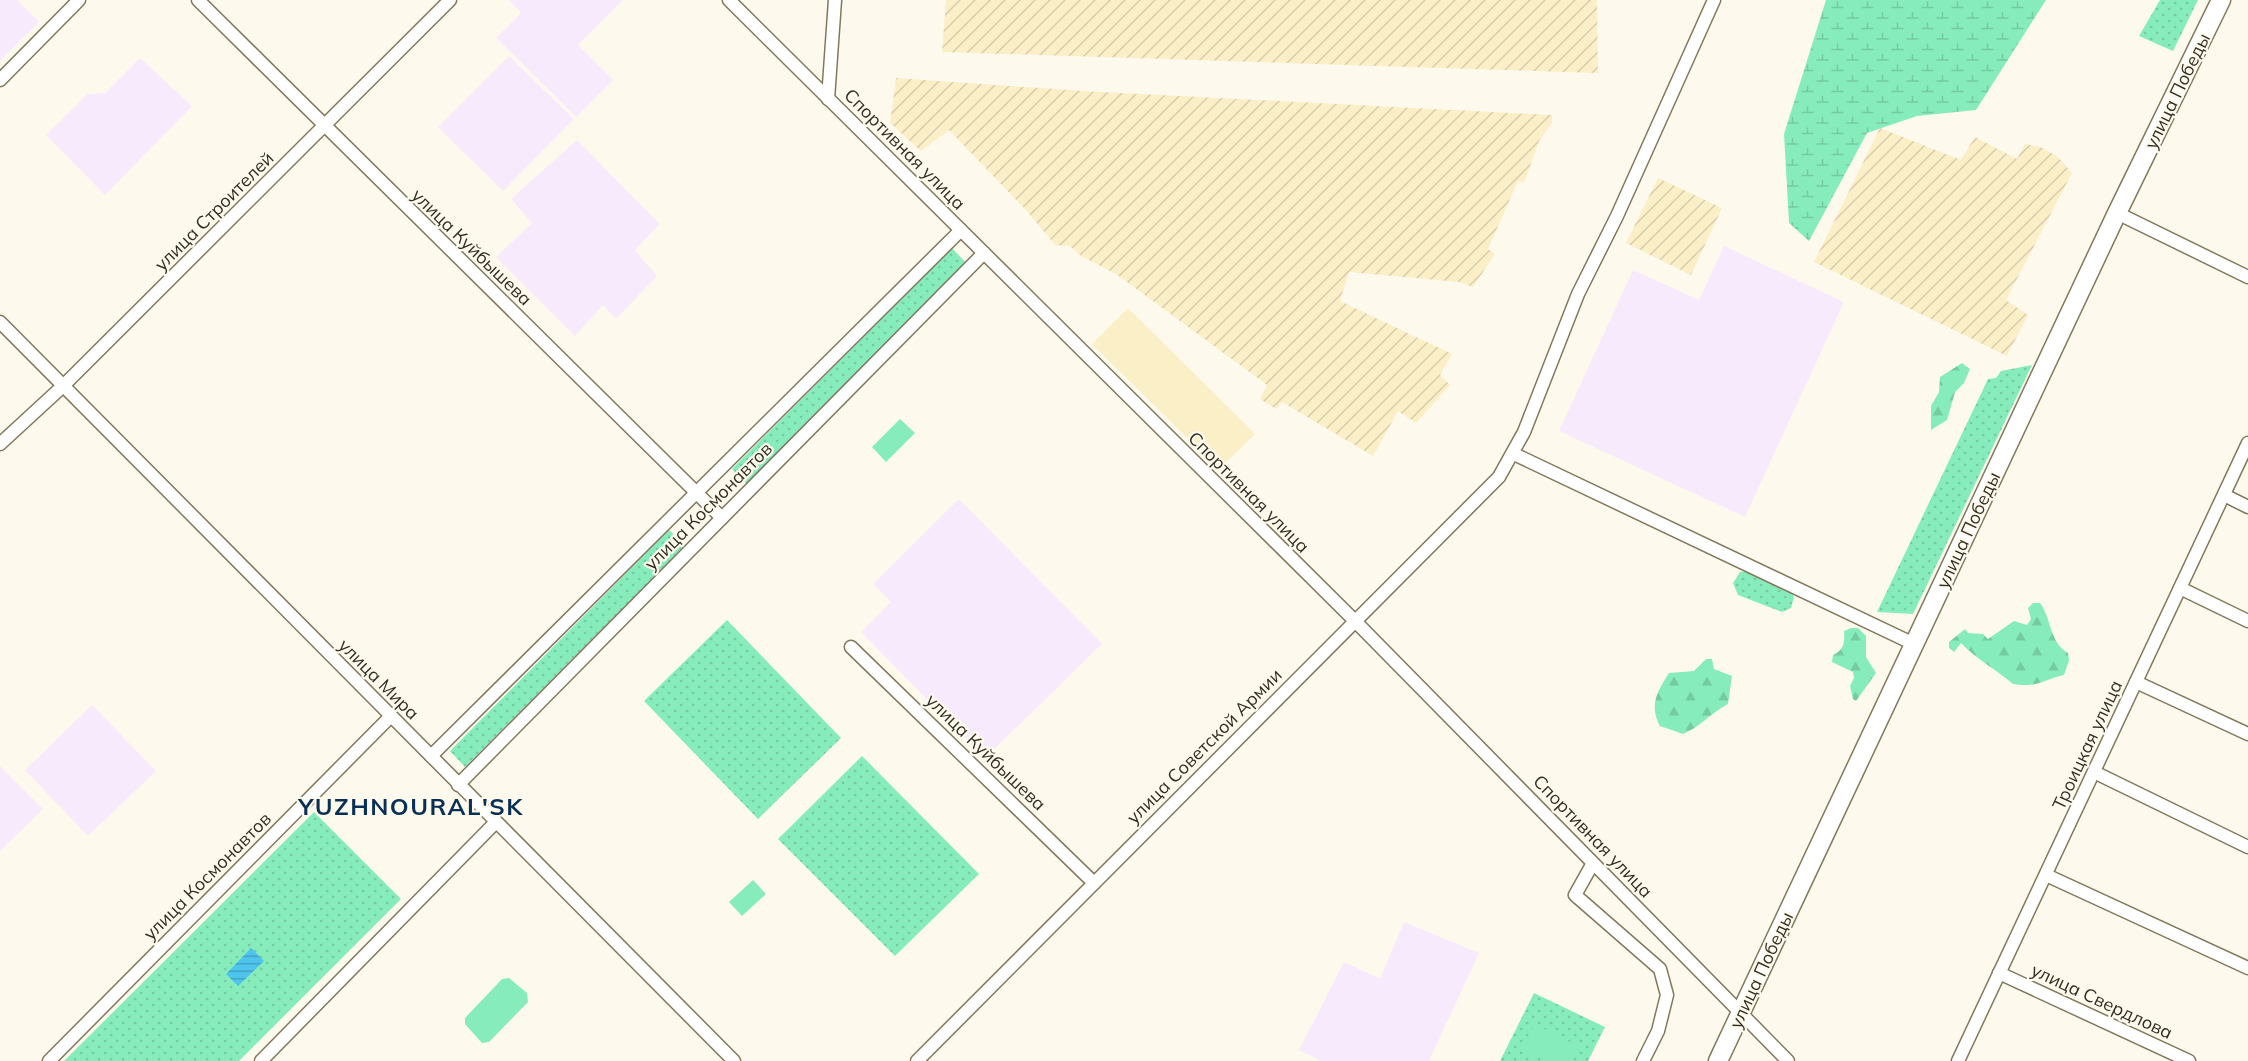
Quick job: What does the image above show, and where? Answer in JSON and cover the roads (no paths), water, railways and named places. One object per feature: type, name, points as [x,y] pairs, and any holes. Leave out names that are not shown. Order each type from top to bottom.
[{"type":"highway","name":"улица Победы","points":[[1718,1061],[2117,213],[2221,0]]},
{"type":"street","points":[[0,80],[79,0]]},
{"type":"street","name":"улица Куйбышева","points":[[198,0],[722,518]]},
{"type":"street","name":"улица Строителей","points":[[0,444],[63,386],[450,0]]},
{"type":"street","name":"Спортивная улица","points":[[729,0],[1354,620],[1788,1061]]},
{"type":"street","points":[[828,99],[835,0]]},
{"type":"street","name":"улица Советской Армии","points":[[917,1061],[1354,620],[1483,495],[1514,454],[1578,294],[1617,216],[1714,0]]},
{"type":"street","points":[[2117,213],[2248,277]]},
{"type":"street","name":"улица Космонавтов","points":[[430,756],[961,230]]},
{"type":"street","name":"улица Космонавтов","points":[[458,785],[984,253]]},
{"type":"street","name":"улица Мира","points":[[0,322],[734,1061]]},
{"type":"street","name":"Троицкая улица","points":[[1958,1061],[2248,443]]},
{"type":"street","points":[[1514,454],[1914,644]]},
{"type":"street","points":[[2224,495],[2248,507]]},
{"type":"street","points":[[2180,588],[2248,621]]},
{"type":"street","name":"улица Куйбышева","points":[[851,647],[1094,883]]},
{"type":"street","points":[[2136,682],[2248,734]]},
{"type":"street","name":"улица Космонавтов","points":[[49,1061],[391,716]]},
{"type":"street","points":[[2094,772],[2248,847]]},
{"type":"street","points":[[261,1061],[496,822]]},
{"type":"street","points":[[1593,863],[1575,895],[1660,969],[1667,995],[1658,1032],[1643,1061]]},
{"type":"street","points":[[2046,875],[2248,968]]},
{"type":"street","name":"улица Свердлова","points":[[2000,973],[2189,1061]]},
{"type":"water","points":[[251,948],[264,961],[238,986],[226,974]]},
{"type":"district","name":"YUZHNOURAL'SK","points":[[411,806]]}]
